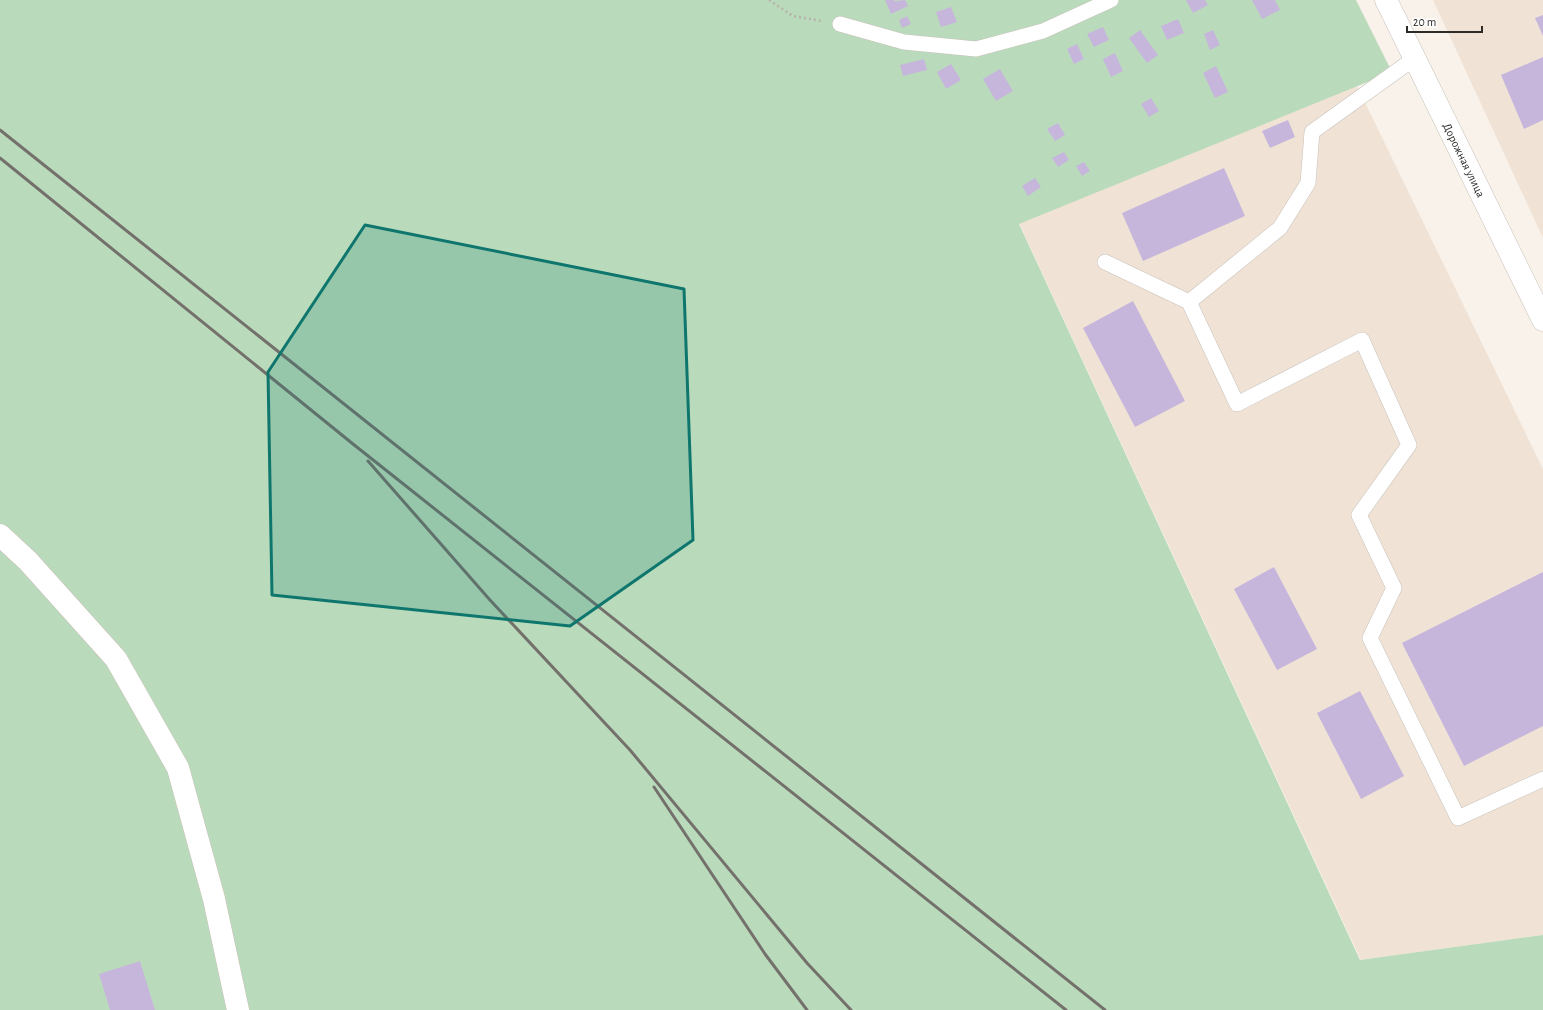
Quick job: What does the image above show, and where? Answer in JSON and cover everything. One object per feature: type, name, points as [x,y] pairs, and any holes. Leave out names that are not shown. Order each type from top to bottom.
[{"type":"street","name":"Дорожная улица","points":[[1386,0],[1543,320]]},
{"type":"street","points":[[0,535],[28,561],[116,659],[178,768],[214,899],[238,1010]]},
{"type":"lane","points":[[840,24],[904,42],[976,50],[1042,31],[1111,0]]},
{"type":"lane","points":[[1189,302],[1280,228],[1308,183],[1312,132],[1414,58]]},
{"type":"lane","points":[[1105,262],[1189,302],[1237,404],[1362,340],[1409,445],[1358,515],[1394,588],[1370,638],[1458,818],[1543,779]]},
{"type":"path","points":[[769,0],[793,16],[840,24]]},
{"type":"highlighted area","points":[[365,225],[684,289],[693,540],[570,626],[272,595],[268,372]]},
{"type":"shaded area","points":[[1433,0],[1543,0],[1543,238]]},
{"type":"shaded area","points":[[1357,86],[1543,469],[1543,935],[1361,960],[1019,223]]},
{"type":"green space","points":[[0,0],[1356,0],[1392,72],[1019,224],[1360,960],[1543,935],[1543,1010],[0,1010]]},
{"type":"building","points":[[885,0],[905,0],[908,6],[891,14]]},
{"type":"building","points":[[1186,0],[1205,0],[1208,5],[1193,13]]},
{"type":"building","points":[[1252,0],[1275,0],[1280,10],[1262,19]]},
{"type":"building","points":[[951,7],[957,22],[941,27],[936,12]]},
{"type":"building","points":[[1543,15],[1543,36],[1535,18]]},
{"type":"building","points":[[907,16],[911,24],[902,28],[899,20]]},
{"type":"building","points":[[1178,19],[1184,33],[1167,40],[1161,26]]},
{"type":"building","points":[[1103,27],[1109,40],[1094,47],[1087,34]]},
{"type":"building","points":[[1140,30],[1158,55],[1147,63],[1129,38]]},
{"type":"building","points":[[1213,30],[1220,45],[1210,50],[1204,34]]},
{"type":"building","points":[[1077,44],[1084,59],[1074,64],[1067,49]]},
{"type":"building","points":[[1115,53],[1123,71],[1111,77],[1103,59]]},
{"type":"building","points":[[1543,57],[1543,120],[1524,129],[1501,75]]},
{"type":"building","points":[[924,59],[927,70],[903,76],[900,65]]},
{"type":"building","points":[[951,64],[961,80],[946,89],[937,72]]},
{"type":"building","points":[[1216,66],[1228,92],[1215,98],[1203,73]]},
{"type":"building","points":[[1000,69],[1013,91],[996,101],[983,79]]},
{"type":"building","points":[[1151,98],[1159,111],[1149,117],[1141,104]]},
{"type":"building","points":[[1288,120],[1295,137],[1270,148],[1262,131]]},
{"type":"building","points":[[1058,123],[1065,135],[1055,141],[1047,129]]},
{"type":"building","points":[[1064,152],[1069,160],[1058,167],[1052,158]]},
{"type":"building","points":[[1084,162],[1090,171],[1082,176],[1076,166]]},
{"type":"building","points":[[1224,168],[1245,216],[1143,261],[1122,213]]},
{"type":"building","points":[[1035,178],[1041,187],[1028,196],[1022,186]]},
{"type":"building","points":[[1133,301],[1185,401],[1135,427],[1083,328]]},
{"type":"building","points":[[1274,567],[1317,649],[1277,670],[1234,589]]},
{"type":"building","points":[[1543,572],[1543,726],[1464,766],[1402,643]]},
{"type":"building","points":[[1360,691],[1404,776],[1361,799],[1317,713]]},
{"type":"building","points":[[140,961],[155,1010],[110,1010],[99,974]]},
{"type":"railway","points":[[0,130],[1105,1010]]},
{"type":"railway","points":[[0,158],[353,444],[1066,1010]]},
{"type":"railway","points":[[368,461],[490,600],[630,750],[807,963],[851,1010]]},
{"type":"railway","points":[[654,787],[765,954],[807,1010]]}]
